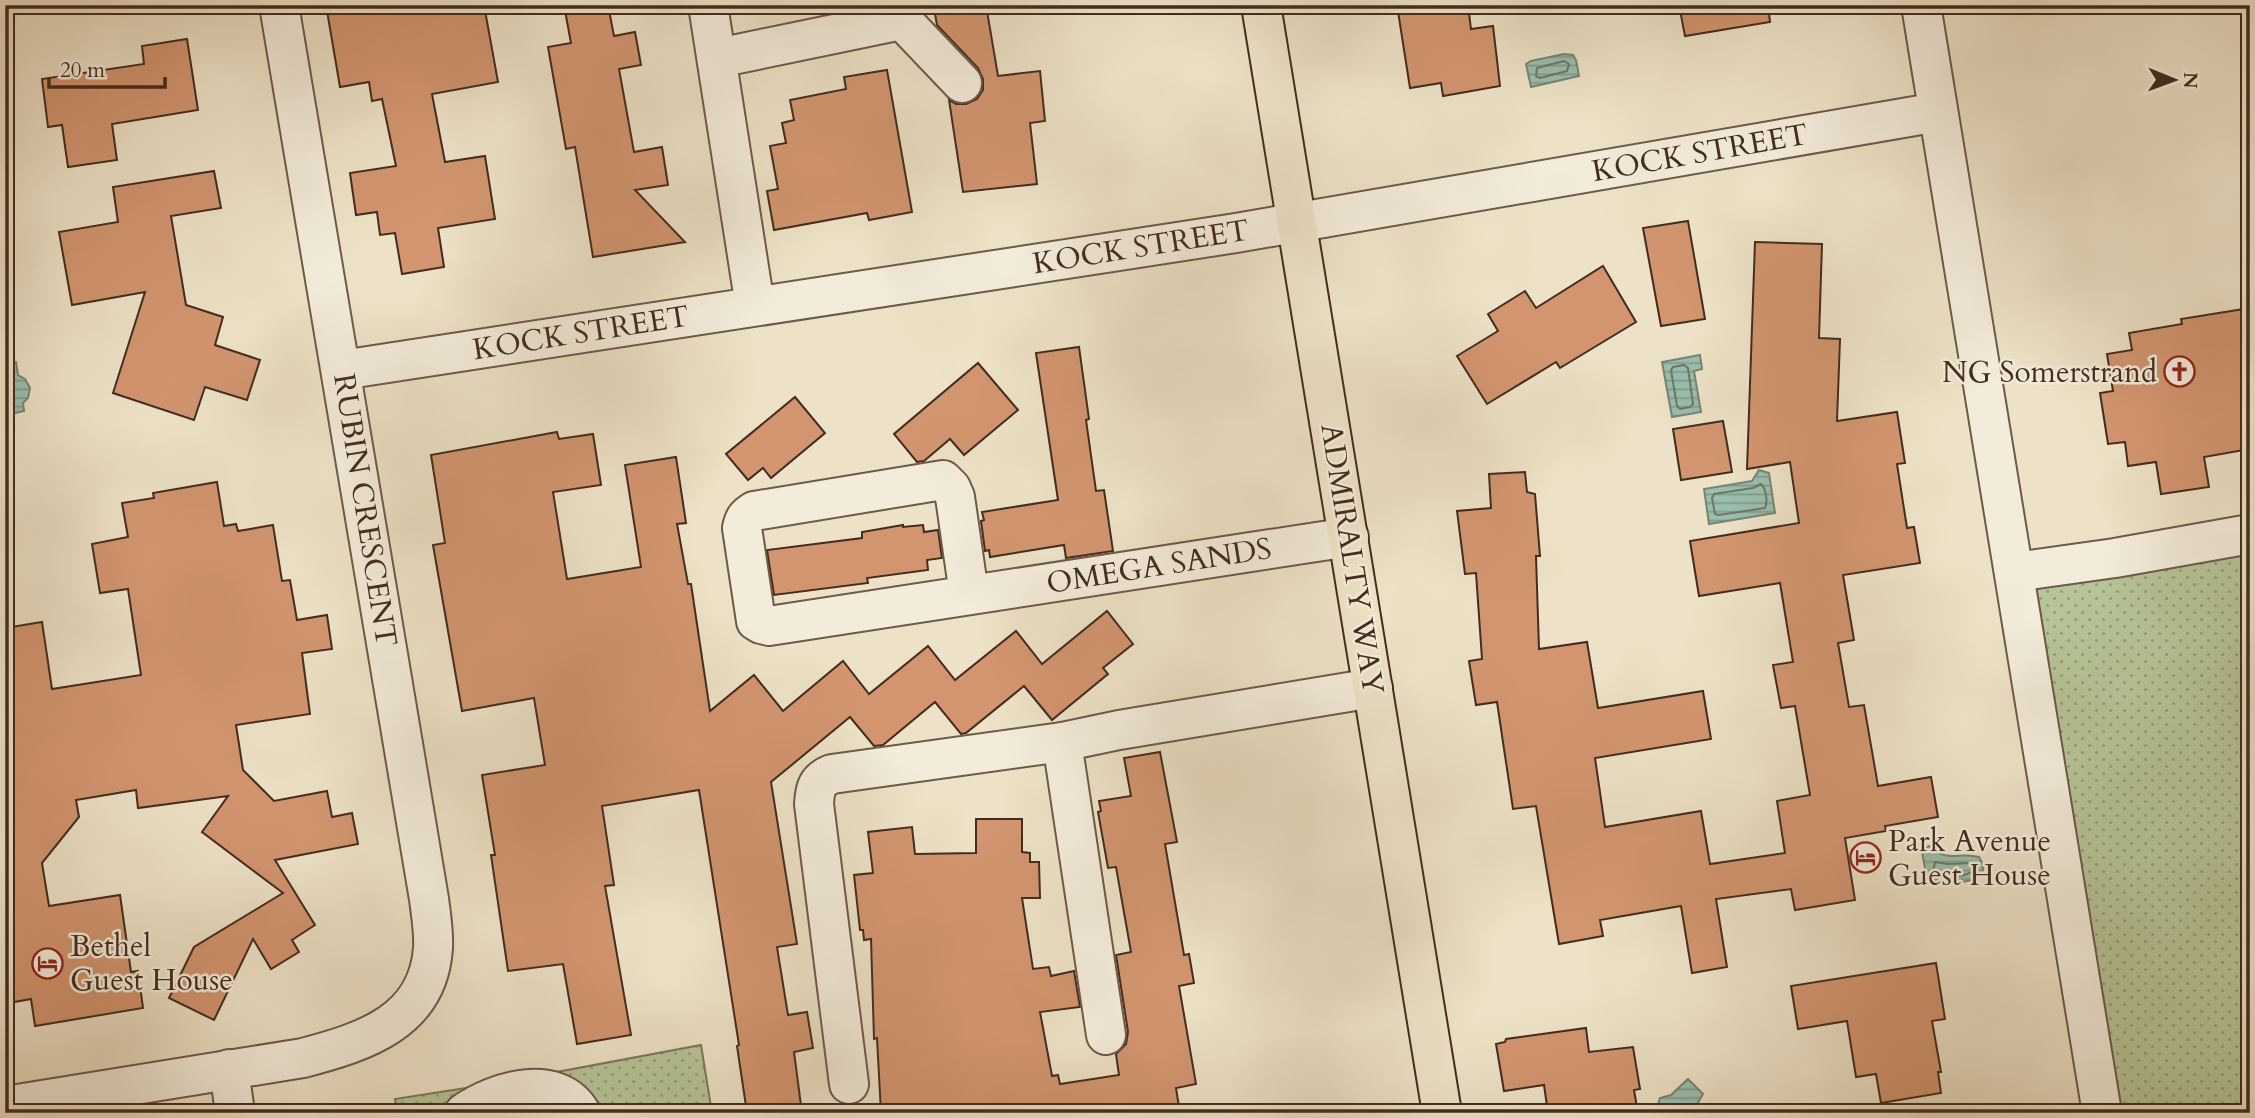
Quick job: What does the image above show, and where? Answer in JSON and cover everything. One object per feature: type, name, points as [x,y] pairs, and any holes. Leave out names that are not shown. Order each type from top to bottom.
[{"type":"main road","name":"ADMIRALTY WAY","points":[[1261,5],[1442,1113]]},
{"type":"street","name":"RUBIN CRESCENT","points":[[5,1106],[303,1058],[345,1047],[386,1029],[406,1010],[419,994],[432,959],[433,926],[279,5]]},
{"type":"street","points":[[708,5],[755,306]]},
{"type":"street","points":[[1921,5],[2102,1113]]},
{"type":"street","points":[[718,58],[901,12],[962,83]]},
{"type":"street","name":"KOCK STREET","points":[[342,370],[1296,223],[1938,112]]},
{"type":"street","name":"OMEGA SANDS","points":[[970,594],[954,497],[951,488],[943,480],[754,511],[744,521],[756,621],[780,626],[970,594],[1349,537]]},
{"type":"street","points":[[2015,572],[2115,558],[2250,534]]},
{"type":"street","points":[[849,1084],[814,804],[817,783],[823,777],[1062,742],[1373,688]]},
{"type":"street","points":[[1062,742],[1105,1035]]},
{"type":"street","points":[[229,1069],[235,1113]]},
{"type":"street","points":[[464,1113],[477,1103],[500,1094],[539,1089],[561,1093],[576,1104],[581,1113]]},
{"type":"shaded area","points":[[2250,552],[2250,1113],[2121,1113],[2036,587]]},
{"type":"shaded area","points":[[701,1045],[712,1113],[397,1113],[395,1099],[498,1083]]},
{"type":"water","points":[[1564,54],[1573,55],[1579,76],[1531,87],[1526,64]]},
{"type":"water","points":[[1700,355],[1702,369],[1694,371],[1701,412],[1672,417],[1662,362]]},
{"type":"water","points":[[16,362],[18,375],[25,379],[30,388],[28,398],[23,403],[24,411],[6,415],[5,363]]},
{"type":"water","points":[[1759,470],[1769,473],[1775,513],[1709,524],[1704,489],[1752,481]]},
{"type":"water","points":[[1929,846],[1948,856],[1979,857],[1983,867],[1981,874],[1975,879],[1955,882],[1927,878],[1922,850]]},
{"type":"water","points":[[1688,1079],[1703,1094],[1692,1113],[1655,1113],[1660,1098],[1671,1095]]},
{"type":"building","points":[[326,5],[484,5],[498,82],[432,94],[445,162],[485,156],[495,219],[438,228],[444,267],[402,274],[395,233],[380,235],[377,212],[356,215],[350,173],[396,166],[382,99],[372,101],[369,82],[340,87]]},
{"type":"building","points":[[564,5],[608,5],[614,36],[635,32],[641,65],[619,69],[634,152],[662,147],[668,185],[635,190],[685,242],[593,257],[575,147],[566,149],[548,47],[571,43]]},
{"type":"building","points":[[951,5],[986,5],[998,76],[1040,71],[1045,121],[1030,123],[1037,184],[963,192],[949,100],[956,104],[966,104],[977,99],[983,90],[983,79],[978,68],[937,25],[935,14],[951,11]]},
{"type":"building","points":[[1397,5],[1468,5],[1471,29],[1493,26],[1500,86],[1443,96],[1441,83],[1410,88]]},
{"type":"building","points":[[1679,5],[1768,5],[1770,22],[1685,36]]},
{"type":"building","points":[[187,39],[198,110],[112,124],[117,160],[68,167],[62,125],[48,127],[42,79],[144,64],[142,46]]},
{"type":"building","points":[[887,70],[912,212],[869,220],[867,213],[774,230],[767,191],[778,189],[770,146],[786,143],[782,123],[794,120],[790,100],[846,89],[844,77]]},
{"type":"building","points":[[214,171],[221,208],[171,216],[186,305],[223,317],[215,345],[260,360],[247,400],[205,387],[194,420],[113,393],[145,292],[72,305],[59,232],[118,222],[113,187]]},
{"type":"building","points":[[1688,221],[1705,319],[1661,326],[1643,228]]},
{"type":"building","points":[[1755,242],[1822,244],[1819,338],[1840,339],[1837,421],[1897,412],[1905,463],[1897,464],[1907,528],[1914,527],[1920,563],[1843,575],[1854,640],[1838,643],[1849,707],[1864,705],[1878,786],[1931,777],[1938,817],[1885,826],[1886,831],[1845,838],[1855,900],[1795,910],[1791,889],[1716,899],[1727,967],[1692,973],[1681,906],[1600,920],[1603,936],[1559,944],[1536,806],[1513,809],[1497,702],[1476,705],[1469,661],[1482,659],[1476,573],[1465,574],[1457,511],[1491,508],[1489,474],[1525,472],[1527,492],[1535,494],[1540,556],[1536,556],[1539,649],[1587,642],[1598,708],[1703,691],[1711,739],[1595,758],[1605,827],[1701,811],[1710,864],[1785,853],[1777,801],[1810,795],[1795,706],[1781,708],[1773,665],[1793,662],[1780,583],[1699,596],[1690,541],[1799,523],[1790,462],[1747,469]]},
{"type":"building","points":[[1603,266],[1636,322],[1560,368],[1556,362],[1487,404],[1457,356],[1498,331],[1488,314],[1525,291],[1536,308]]},
{"type":"building","name":"NG Somerstrand","points":[[2250,308],[2250,449],[2204,457],[2209,487],[2161,494],[2156,462],[2128,466],[2125,442],[2108,444],[2100,393],[2113,391],[2107,354],[2132,350],[2129,333],[2182,324],[2181,319]]},
{"type":"building","points":[[1079,347],[1096,491],[1104,490],[1113,551],[1066,558],[1064,545],[990,557],[989,550],[985,551],[982,512],[1058,500],[1036,353]]},
{"type":"building","points":[[978,363],[1018,410],[964,455],[950,439],[924,461],[917,462],[894,434]]},
{"type":"building","points":[[795,397],[825,433],[771,478],[763,468],[748,480],[726,454]]},
{"type":"building","points":[[1723,421],[1732,472],[1681,480],[1673,429]]},
{"type":"building","points":[[557,432],[559,439],[593,434],[601,485],[553,492],[567,579],[641,567],[625,465],[676,457],[686,523],[677,524],[688,584],[691,584],[710,711],[754,675],[783,711],[843,661],[869,694],[928,646],[955,680],[1016,631],[1042,664],[1107,611],[1133,644],[1103,668],[1108,674],[1052,720],[1024,686],[966,733],[961,734],[935,702],[883,745],[874,746],[850,717],[771,782],[797,944],[777,947],[788,1015],[807,1012],[813,1048],[794,1052],[802,1113],[747,1113],[699,790],[602,806],[614,885],[605,886],[631,1035],[577,1044],[563,964],[508,971],[491,855],[495,855],[482,775],[545,765],[534,698],[462,711],[433,545],[445,543],[431,455]]},
{"type":"building","points":[[217,482],[224,526],[236,524],[238,531],[273,525],[282,581],[290,580],[297,620],[327,615],[332,649],[302,653],[310,714],[236,725],[243,770],[274,801],[327,791],[332,817],[352,813],[358,844],[275,860],[315,925],[292,940],[299,952],[271,969],[253,939],[214,1020],[169,998],[194,947],[283,893],[202,832],[228,796],[138,808],[136,790],[76,800],[79,817],[42,863],[49,906],[120,895],[131,972],[138,971],[143,1008],[35,1026],[31,999],[9,1003],[5,973],[5,628],[42,622],[52,689],[141,675],[128,589],[100,593],[92,544],[128,537],[122,503],[154,498],[153,493]]},
{"type":"building","points":[[903,525],[923,525],[924,532],[938,530],[942,558],[927,560],[928,570],[867,578],[868,583],[774,595],[767,550],[862,538],[862,532]]},
{"type":"building","points":[[1160,752],[1177,842],[1165,844],[1184,955],[1189,954],[1194,983],[1179,986],[1196,1084],[1176,1088],[1180,1113],[881,1113],[877,1038],[874,1039],[871,939],[864,940],[863,930],[860,930],[854,875],[873,873],[868,832],[912,827],[915,854],[976,853],[976,819],[1022,819],[1022,852],[1030,853],[1030,862],[1039,862],[1040,898],[1022,898],[1033,969],[1049,967],[1051,976],[1074,971],[1080,1007],[1040,1012],[1052,1076],[1058,1075],[1060,1084],[1119,1075],[1116,1054],[1126,1044],[1128,1032],[1116,955],[1131,952],[1116,867],[1108,868],[1098,812],[1101,811],[1099,801],[1131,796],[1124,758]]},
{"type":"building","points":[[1936,963],[1945,1019],[1932,1021],[1941,1072],[1938,1072],[1941,1093],[1881,1103],[1876,1074],[1856,1077],[1847,1021],[1798,1029],[1791,986]]},
{"type":"building","points":[[1586,1028],[1589,1052],[1633,1047],[1640,1089],[1634,1090],[1638,1113],[1548,1113],[1544,1085],[1504,1091],[1496,1044],[1505,1042],[1506,1039]]},
{"type":"place","name":"NG Somerstrand","points":[[2180,372]]},
{"type":"place","name":"Park Avenue Guest House","points":[[1865,858]]},
{"type":"place","name":"Bethel Guest House","points":[[47,963]]}]
